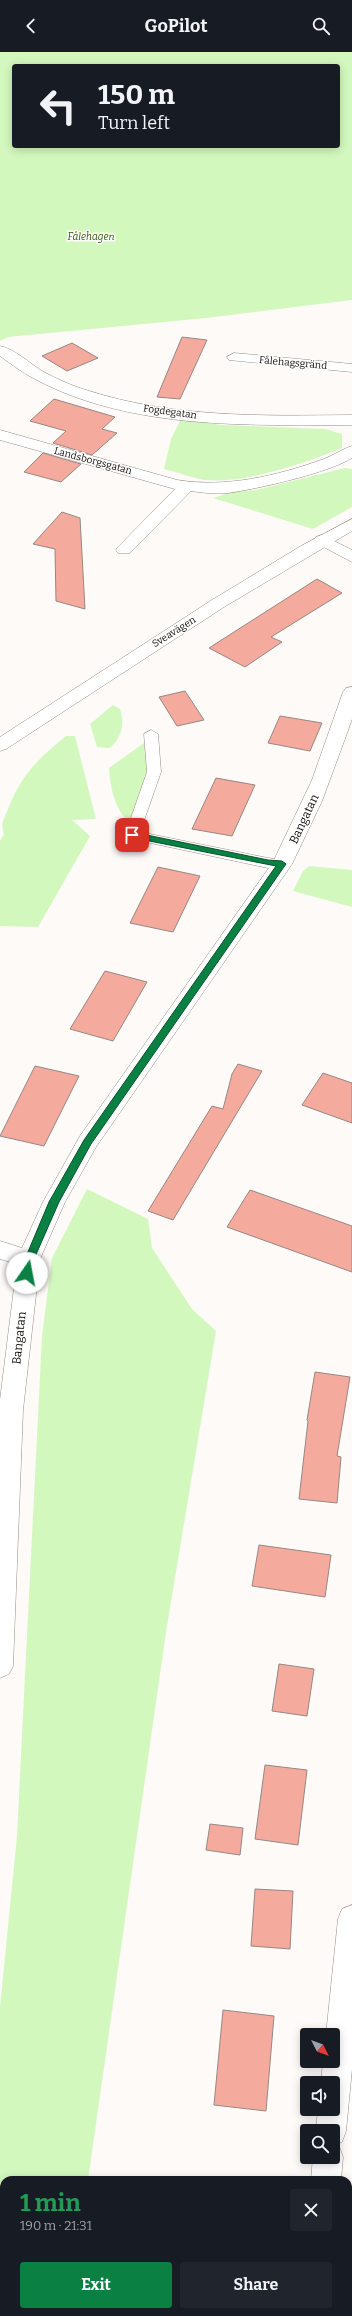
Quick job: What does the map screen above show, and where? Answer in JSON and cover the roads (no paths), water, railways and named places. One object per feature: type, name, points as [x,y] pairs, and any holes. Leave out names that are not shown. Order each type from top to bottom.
[{"type":"street","name":"Fogdegatan","points":[[0,350],[29,371],[51,382],[124,405],[172,414],[243,419],[352,420]]},
{"type":"street","name":"Fålehagsgränd","points":[[234,357],[352,368]]},
{"type":"street","name":"Landsborgsgatan","points":[[4,440],[187,486],[214,488],[240,486],[336,460],[351,453]]},
{"type":"street","points":[[124,550],[187,486]]},
{"type":"street","name":"Sveavägen","points":[[0,745],[103,676],[322,540],[352,524]]},
{"type":"street","points":[[322,540],[352,556]]},
{"type":"street","name":"Bangatan","points":[[0,1666],[11,1410],[19,1330],[29,1259],[54,1202],[88,1142],[282,864],[301,830],[328,766],[352,692]]},
{"type":"street","points":[[0,1250],[29,1259]]},
{"type":"street","points":[[336,2076],[352,1919]]},
{"type":"street","points":[[326,2176],[327,2164]]},
{"type":"lane","points":[[151,734],[154,772],[142,811],[132,835],[282,864]]},
{"type":"park label","name":"Fålehagen","points":[[91,237]]}]
